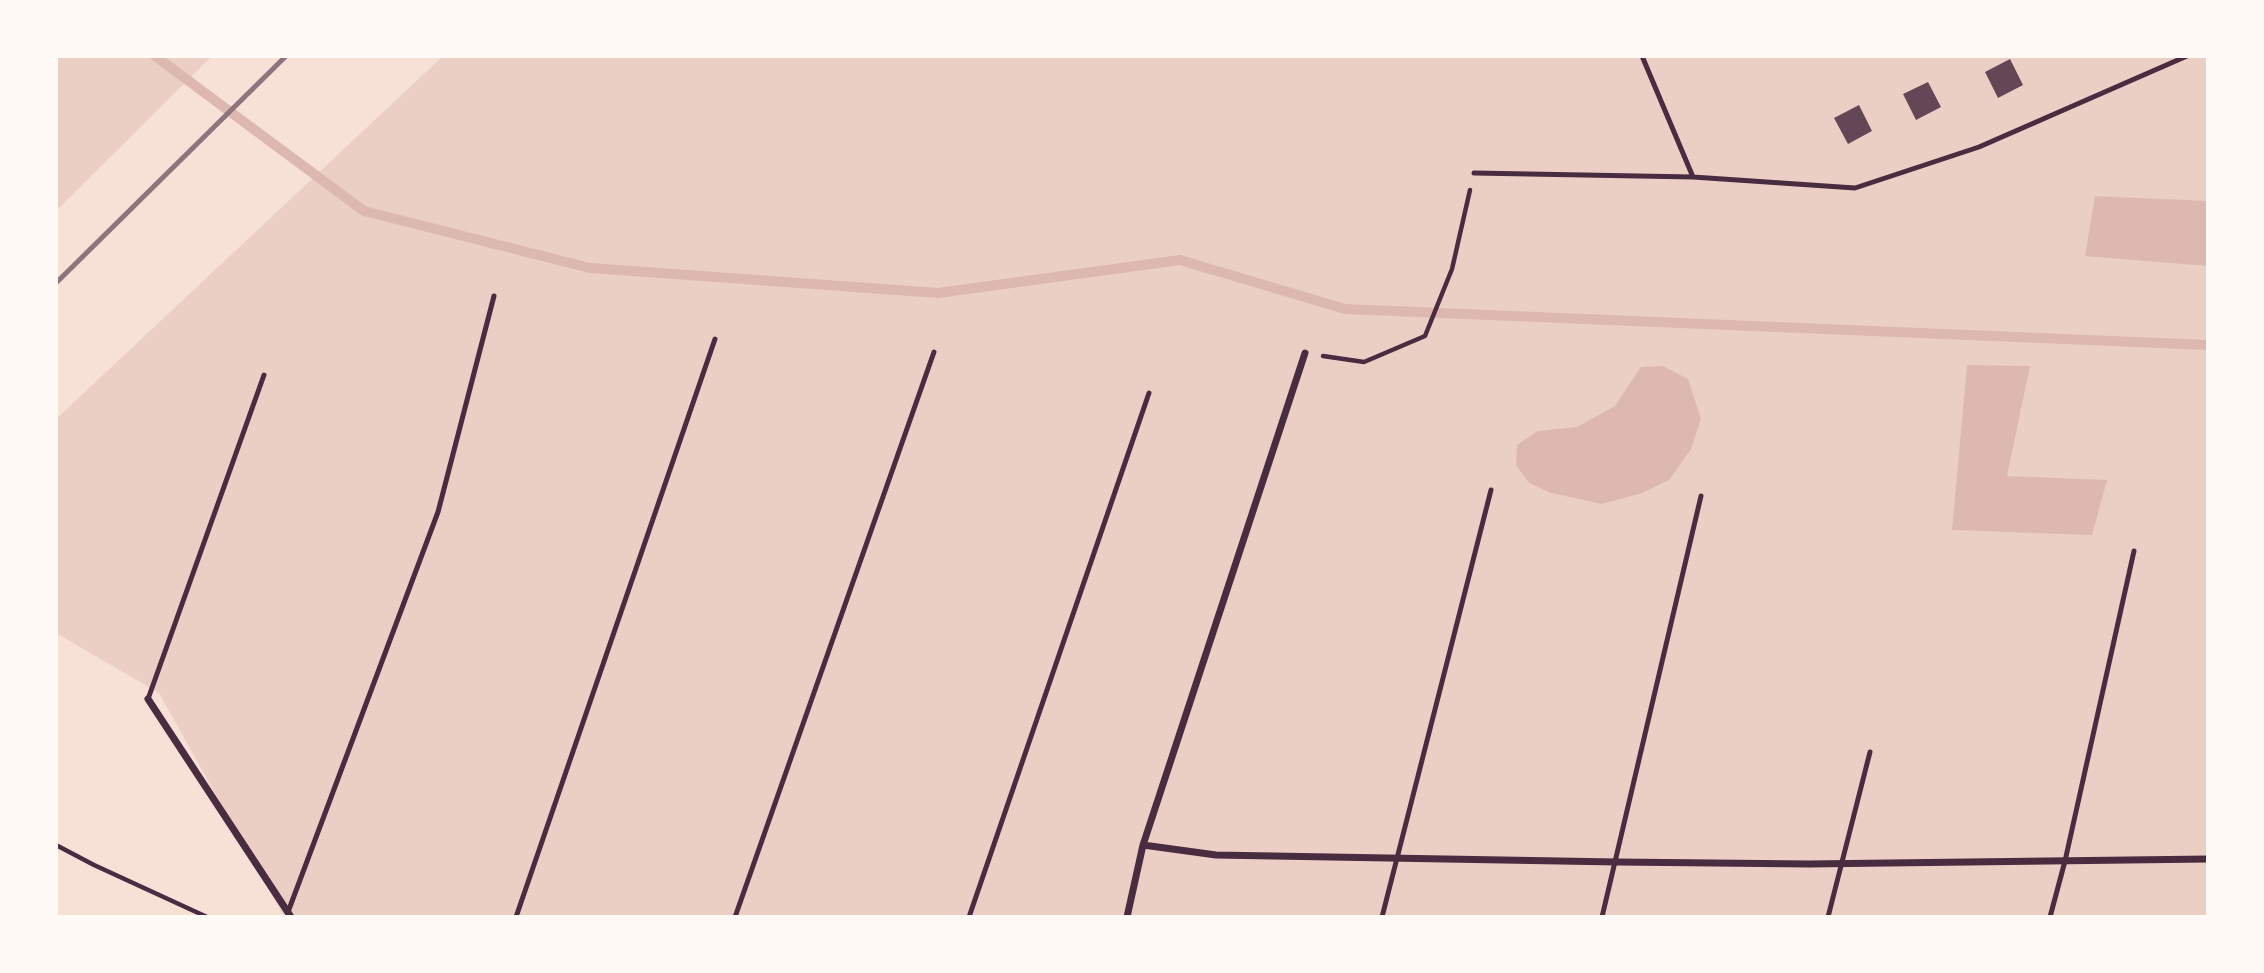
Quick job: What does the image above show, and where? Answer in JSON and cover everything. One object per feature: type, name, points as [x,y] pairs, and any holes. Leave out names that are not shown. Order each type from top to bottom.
[{"type":"street","points":[[1127,917],[1143,845],[1305,353]]},
{"type":"street","points":[[148,699],[289,914]]},
{"type":"street","points":[[1143,845],[1216,855],[1617,862],[1842,864],[2208,859]]},
{"type":"lane","points":[[1642,56],[1693,177]]},
{"type":"lane","points":[[1474,173],[1693,177],[1855,188],[1979,147],[2187,56]]},
{"type":"lane","points":[[289,914],[438,512],[494,296]]},
{"type":"lane","points":[[516,917],[715,339]]},
{"type":"lane","points":[[735,917],[934,352]]},
{"type":"lane","points":[[148,699],[264,375]]},
{"type":"lane","points":[[970,917],[1149,393]]},
{"type":"lane","points":[[1382,917],[1491,490]]},
{"type":"lane","points":[[1602,917],[1702,496]]},
{"type":"lane","points":[[2050,917],[2134,551]]},
{"type":"lane","points":[[1828,917],[1870,752]]},
{"type":"path","points":[[1305,353],[1364,362],[1425,336],[1452,269],[1474,173]]},
{"type":"path","points":[[56,845],[207,917]]},
{"type":"shaded area","points":[[56,56],[212,56],[56,211]]},
{"type":"shaded area","points":[[443,56],[2208,56],[2208,917],[284,917],[159,693],[56,633],[56,419]]},
{"type":"shaded area","points":[[2095,196],[2208,201],[2208,266],[2085,256]]},
{"type":"shaded area","points":[[1967,365],[2030,366],[2007,476],[2107,480],[2092,535],[1952,530]]},
{"type":"shaded area","points":[[1663,366],[1688,379],[1701,419],[1691,449],[1669,480],[1642,493],[1602,504],[1551,493],[1529,483],[1516,465],[1517,445],[1538,431],[1577,427],[1615,406],[1641,367]]},
{"type":"building","points":[[2010,59],[2023,85],[1998,98],[1985,72]]},
{"type":"building","points":[[1928,82],[1941,107],[1916,120],[1903,94]]},
{"type":"building","points":[[1859,105],[1872,131],[1848,144],[1834,118]]},
{"type":"waterway","points":[[155,56],[364,211],[590,268],[938,293],[1180,260],[1345,309],[2208,345]]},
{"type":"railway","points":[[56,283],[286,56]]}]
